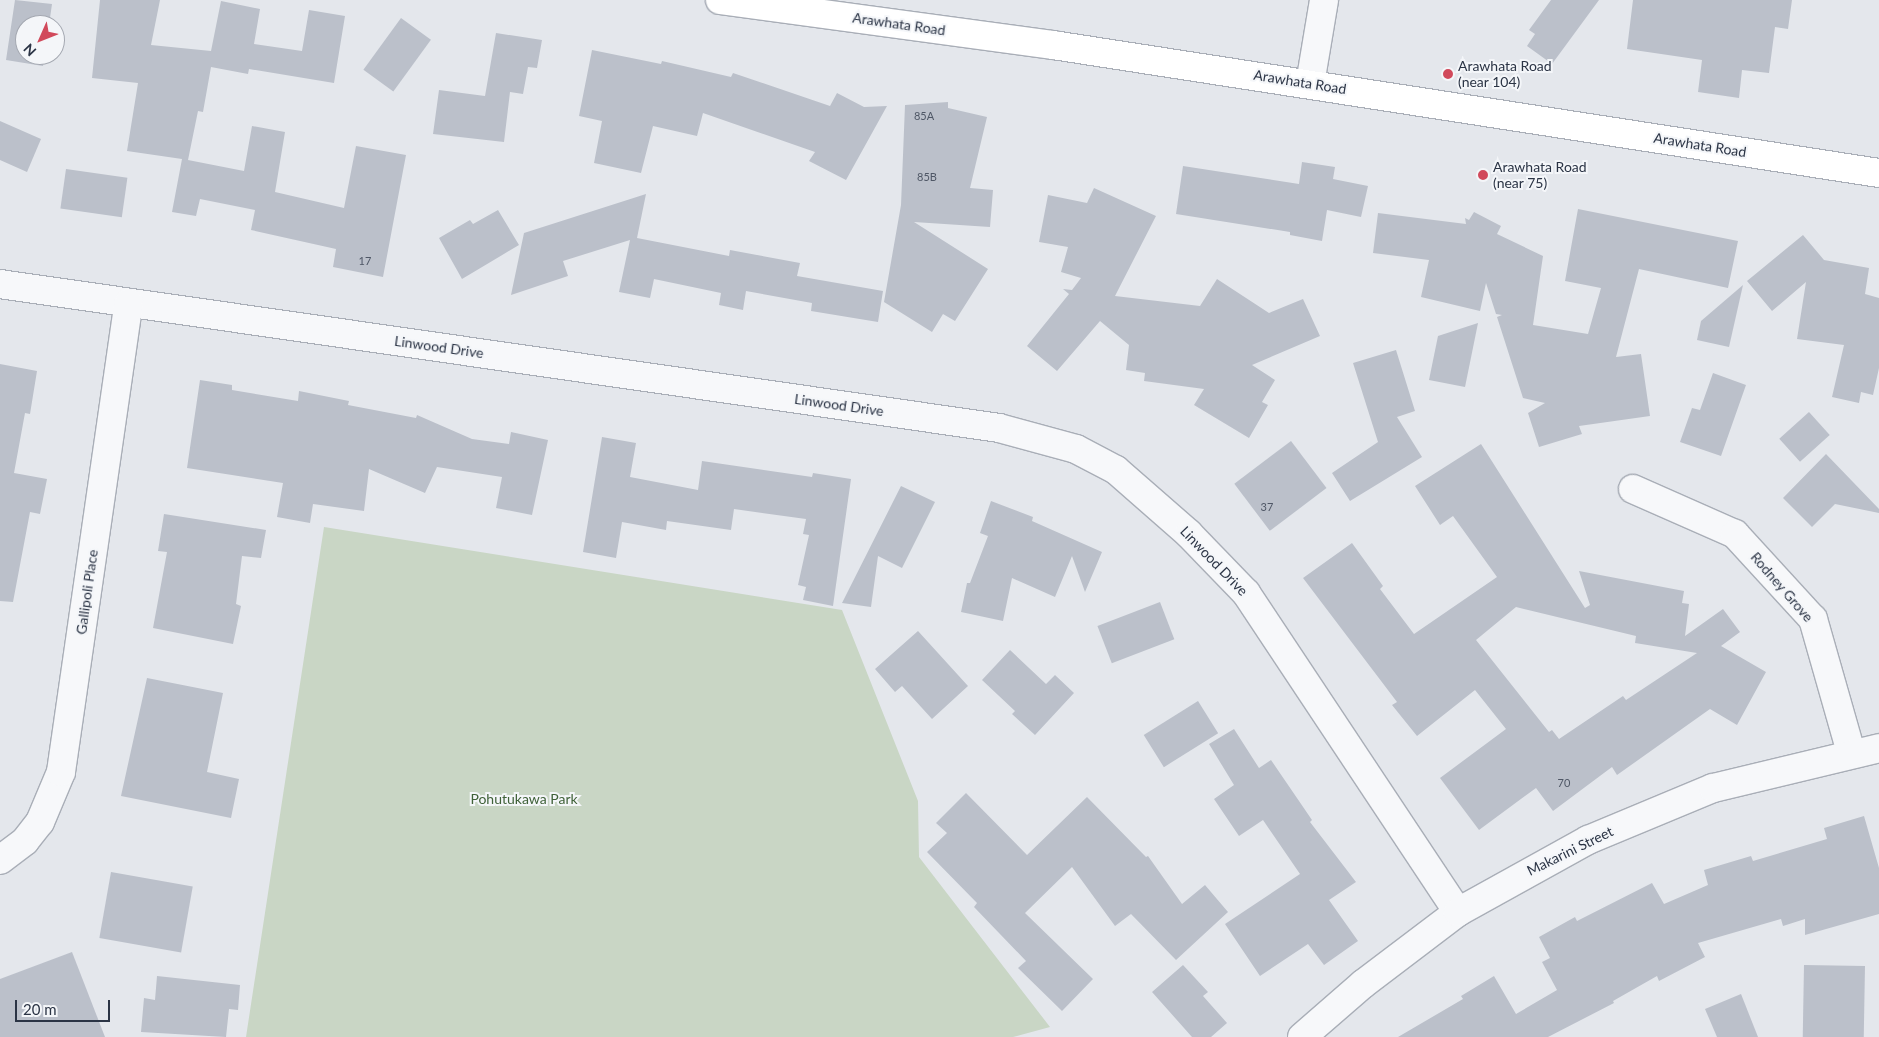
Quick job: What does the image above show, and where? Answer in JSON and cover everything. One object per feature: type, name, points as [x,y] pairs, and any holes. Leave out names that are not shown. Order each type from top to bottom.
[{"type":"main road","name":"Arawhata Road","points":[[720,0],[1310,84],[1879,173]]},
{"type":"street","points":[[1310,84],[1324,0]]},
{"type":"street","name":"Linwood Drive","points":[[0,284],[999,428],[1076,449],[1116,470],[1189,534],[1246,593],[1458,912]]},
{"type":"street","name":"Gallipoli Place","points":[[0,860],[25,841],[40,822],[61,772],[129,303]]},
{"type":"street","name":"Rodney Grove","points":[[1633,489],[1735,534],[1813,619],[1851,752]]},
{"type":"street","name":"Makarini Street","points":[[1302,1037],[1362,984],[1458,912],[1588,840],[1713,788],[1851,752],[1879,748]]},
{"type":"green space","name":"Pohutukawa Park","points":[[324,527],[842,610],[918,801],[919,857],[1050,1027],[1013,1037],[246,1037]]},
{"type":"building","points":[[15,0],[52,4],[50,15],[15,15],[15,61],[6,60]]},
{"type":"building","points":[[100,0],[160,0],[151,45],[211,51],[221,1],[260,9],[254,44],[302,51],[309,10],[345,16],[334,83],[249,69],[248,74],[211,67],[203,112],[198,111],[188,160],[244,171],[252,126],[285,132],[275,192],[344,208],[356,146],[406,155],[383,277],[333,267],[336,249],[251,230],[255,210],[200,199],[196,216],[172,212],[182,159],[127,151],[138,83],[92,78]]},
{"type":"building","points":[[1551,0],[1599,0],[1552,64],[1527,46],[1535,34],[1529,30]]},
{"type":"building","points":[[1633,0],[1792,0],[1788,29],[1775,27],[1769,73],[1742,70],[1739,98],[1698,92],[1702,60],[1627,49]]},
{"type":"building","points":[[401,18],[431,40],[393,92],[363,70]]},
{"type":"building","points":[[496,33],[542,40],[537,68],[528,67],[523,94],[510,92],[504,142],[433,134],[439,90],[485,96]]},
{"type":"building","points":[[592,50],[661,64],[662,61],[731,77],[733,73],[830,106],[837,93],[864,107],[887,106],[846,180],[809,161],[815,152],[703,113],[697,136],[653,126],[641,173],[594,163],[602,121],[579,116]]},
{"type":"building","points":[[948,102],[948,108],[987,117],[970,188],[993,190],[990,227],[914,222],[988,269],[955,321],[943,314],[932,332],[884,302],[901,205],[905,105]]},
{"type":"building","points":[[0,121],[41,139],[27,172],[0,160]]},
{"type":"building","points":[[1302,162],[1335,167],[1333,179],[1368,186],[1361,217],[1327,210],[1322,241],[1290,235],[1290,232],[1176,214],[1183,166],[1299,184]]},
{"type":"building","points":[[66,169],[127,178],[122,217],[60,209]]},
{"type":"building","points":[[1094,188],[1156,216],[1115,296],[1200,306],[1217,279],[1269,313],[1303,299],[1320,336],[1252,365],[1275,380],[1262,402],[1268,405],[1249,438],[1194,405],[1204,389],[1144,381],[1145,373],[1126,370],[1129,345],[1100,321],[1057,371],[1027,346],[1069,294],[1063,289],[1072,290],[1081,278],[1061,272],[1068,247],[1039,242],[1048,195],[1087,203]]},
{"type":"building","points":[[646,194],[637,238],[729,256],[730,250],[800,263],[797,276],[883,291],[878,322],[811,311],[812,303],[746,291],[743,310],[719,305],[721,293],[654,279],[650,298],[619,292],[630,240],[563,261],[568,276],[511,295],[524,233]]},
{"type":"building","points":[[1578,209],[1738,241],[1728,288],[1639,269],[1616,357],[1641,354],[1650,416],[1579,426],[1582,434],[1539,447],[1528,413],[1545,403],[1523,398],[1497,317],[1502,315],[1496,314],[1486,283],[1480,311],[1421,297],[1429,260],[1373,253],[1378,213],[1466,224],[1465,218],[1469,220],[1474,212],[1501,226],[1497,234],[1543,256],[1533,325],[1588,334],[1601,288],[1565,281]]},
{"type":"building","points":[[498,210],[519,245],[462,279],[439,238],[470,220],[473,224]]},
{"type":"building","points":[[1803,235],[1824,260],[1869,268],[1865,294],[1879,298],[1879,368],[1873,395],[1861,392],[1859,403],[1832,397],[1844,345],[1797,339],[1806,282],[1772,311],[1747,281]]},
{"type":"building","points":[[1743,285],[1729,347],[1697,340],[1701,321]]},
{"type":"building","points":[[1478,323],[1465,387],[1429,380],[1438,336]]},
{"type":"building","points":[[1396,350],[1415,411],[1397,417],[1422,457],[1350,501],[1332,473],[1378,442],[1353,363]]},
{"type":"building","points":[[0,364],[37,371],[30,414],[25,413],[14,473],[47,479],[40,514],[30,512],[13,602],[0,601]]},
{"type":"building","points":[[1713,373],[1746,385],[1721,456],[1680,442],[1692,408],[1700,410]]},
{"type":"building","points":[[200,380],[232,385],[232,390],[298,401],[299,391],[349,401],[348,405],[416,418],[417,415],[472,439],[509,444],[511,432],[548,440],[532,515],[496,508],[502,477],[437,467],[425,493],[369,469],[364,511],[313,504],[310,523],[277,517],[283,483],[187,468]]},
{"type":"building","points":[[1809,412],[1830,435],[1800,462],[1779,439]]},
{"type":"building","points":[[602,437],[636,443],[630,477],[698,490],[702,461],[812,477],[813,473],[851,479],[833,606],[803,600],[806,587],[798,585],[809,535],[803,534],[806,519],[734,509],[731,530],[667,521],[666,530],[622,522],[616,558],[583,552]]},
{"type":"building","points":[[1291,441],[1327,488],[1270,531],[1234,484]]},
{"type":"building","points":[[1481,444],[1585,608],[1590,605],[1579,571],[1684,591],[1682,603],[1689,604],[1685,636],[1723,609],[1740,632],[1721,646],[1766,672],[1737,725],[1710,709],[1617,775],[1612,767],[1553,811],[1536,788],[1479,830],[1440,778],[1506,729],[1475,690],[1417,736],[1392,705],[1397,702],[1303,578],[1352,543],[1383,586],[1380,589],[1414,634],[1497,577],[1453,516],[1440,525],[1415,486]],"holes":[[[1516,607],[1636,636],[1635,643],[1697,653],[1626,700],[1623,696],[1559,739],[1552,730],[1549,732],[1476,640]]]},
{"type":"building","points":[[1826,454],[1879,509],[1879,513],[1835,504],[1812,527],[1783,498]]},
{"type":"building","points":[[901,486],[935,502],[902,568],[878,556],[871,607],[842,603]]},
{"type":"building","points":[[991,501],[1033,517],[1032,521],[1102,552],[1085,592],[1072,556],[1055,597],[1012,578],[1003,621],[961,612],[967,583],[970,583],[988,536],[980,533]]},
{"type":"building","points":[[164,514],[266,530],[261,558],[242,556],[236,604],[241,606],[233,644],[153,628],[167,552],[158,551]]},
{"type":"building","points":[[1160,602],[1174,639],[1112,663],[1097,626]]},
{"type":"building","points":[[918,631],[968,686],[932,719],[902,686],[895,692],[875,669]]},
{"type":"building","points":[[1010,650],[1046,684],[1055,675],[1074,693],[1035,735],[1012,714],[1015,711],[982,680]]},
{"type":"building","points":[[147,678],[223,693],[207,772],[239,779],[231,818],[121,796]]},
{"type":"building","points":[[1198,701],[1218,733],[1164,767],[1144,735]]},
{"type":"building","points":[[1234,729],[1259,768],[1271,760],[1312,820],[1310,822],[1356,882],[1329,900],[1358,941],[1324,965],[1308,944],[1260,976],[1225,924],[1300,874],[1263,820],[1239,836],[1214,799],[1234,785],[1209,744]]},
{"type":"building","points":[[966,793],[1027,855],[1087,797],[1146,857],[1148,856],[1182,904],[1205,885],[1228,912],[1176,960],[1131,914],[1115,926],[1072,867],[1025,913],[1093,979],[1062,1011],[1018,968],[1026,961],[974,907],[977,903],[927,852],[947,833],[936,823]]},
{"type":"building","points":[[1864,816],[1879,868],[1879,914],[1805,935],[1805,919],[1783,926],[1781,919],[1698,943],[1705,957],[1659,981],[1657,976],[1613,1001],[1614,1003],[1548,1037],[1398,1037],[1463,999],[1461,996],[1494,976],[1516,1014],[1557,990],[1542,962],[1550,958],[1539,937],[1575,917],[1577,921],[1652,883],[1664,904],[1708,885],[1704,870],[1751,856],[1753,861],[1827,839],[1824,828]]},
{"type":"building","points":[[111,872],[193,886],[181,952],[99,938]]},
{"type":"building","points":[[72,952],[105,1037],[0,1037],[0,979]]},
{"type":"building","points":[[1183,965],[1208,992],[1203,996],[1227,1023],[1211,1037],[1192,1037],[1152,992]]},
{"type":"building","points":[[1804,965],[1865,966],[1864,1037],[1803,1037]]},
{"type":"building","points":[[157,976],[240,985],[238,1010],[229,1009],[226,1037],[141,1032],[144,998],[155,1000]]},
{"type":"building","points":[[1741,994],[1758,1037],[1717,1037],[1705,1009]]},
{"type":"place","name":"Arawhata Road (near 104)","points":[[1448,74]]},
{"type":"place","name":"Arawhata Road (near 75)","points":[[1483,175]]}]
